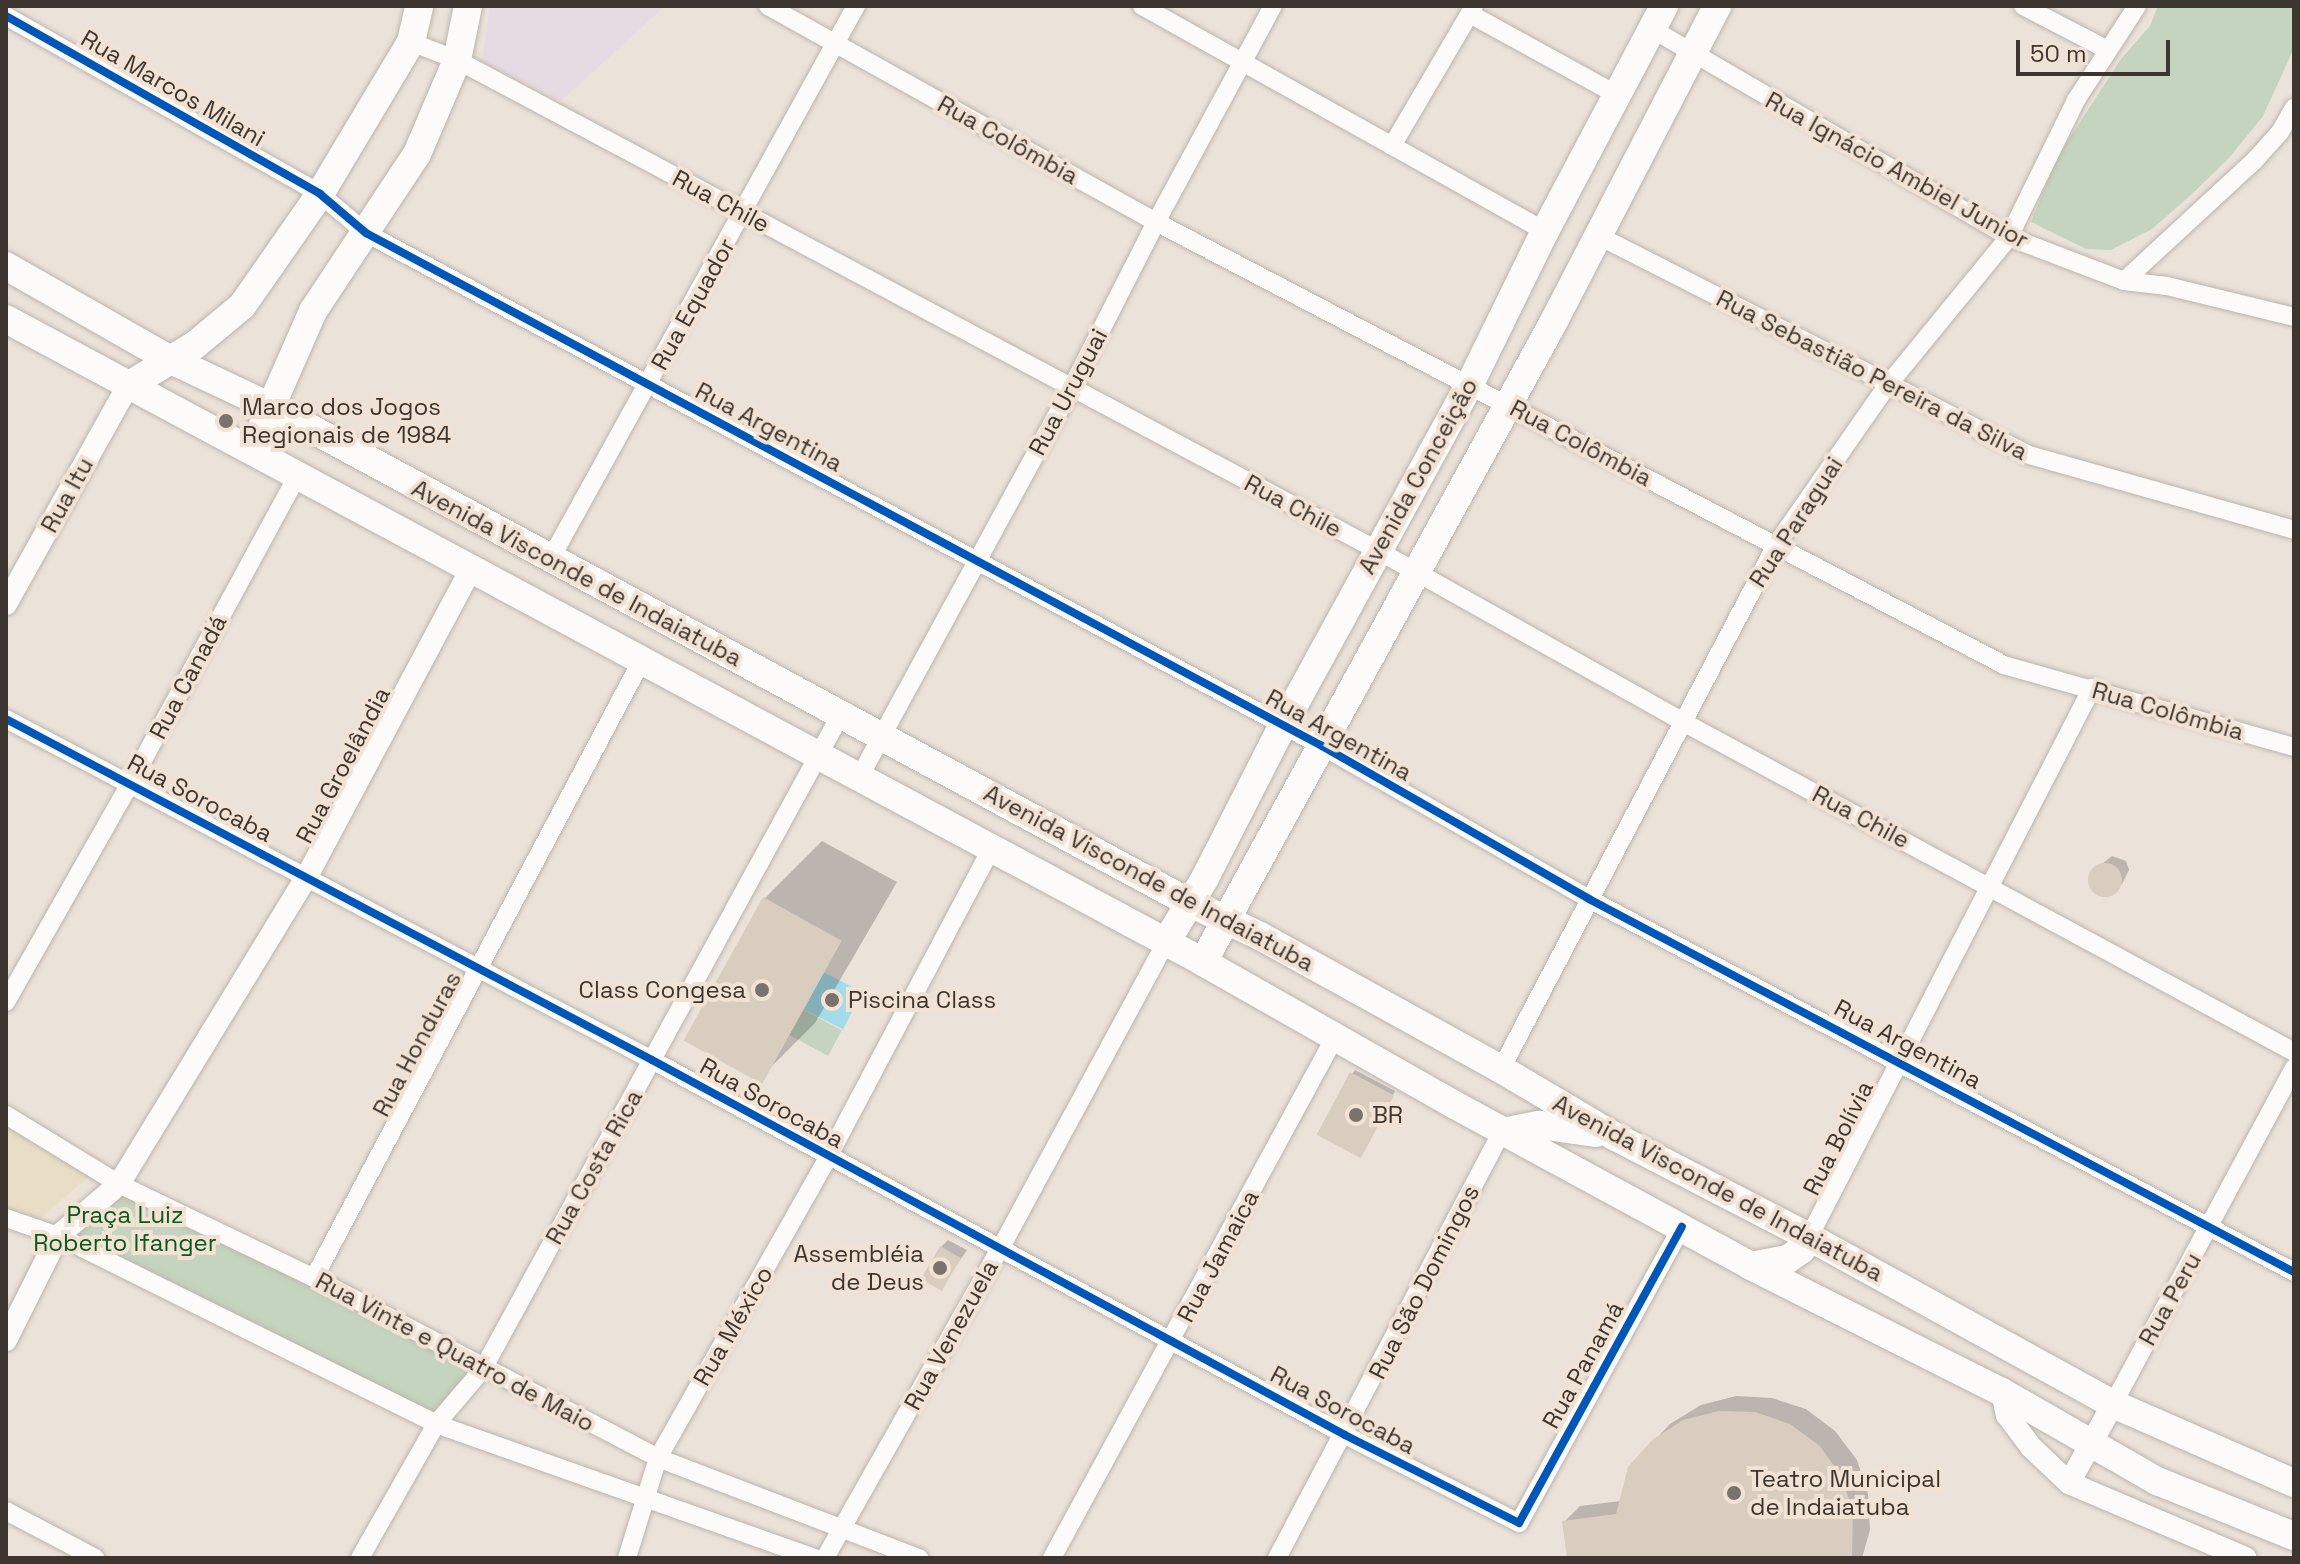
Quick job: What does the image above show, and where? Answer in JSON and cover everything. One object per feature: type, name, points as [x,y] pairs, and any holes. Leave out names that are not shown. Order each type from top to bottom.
[{"type":"main road","points":[[128,386],[195,345],[242,306],[320,194],[411,42],[419,6]]},
{"type":"main road","points":[[252,450],[313,311],[417,154],[457,60],[468,6]]},
{"type":"main road","name":"Avenida Conceição","points":[[1203,962],[1599,236],[1717,6]]},
{"type":"main road","name":"Avenida Conceição","points":[[1166,942],[1190,903],[1377,550],[1469,386],[1545,231],[1619,96],[1658,17]]},
{"type":"main road","name":"Avenida Visconde de Indaiatuba","points":[[6,266],[169,359],[271,407],[1190,903],[1227,920],[1501,1069],[1614,1136],[1809,1237],[2113,1404],[2294,1483]]},
{"type":"main road","name":"Avenida Visconde de Indaiatuba","points":[[6,319],[992,847],[1203,962],[1502,1132],[1751,1266],[2002,1392],[2157,1481],[2294,1536]]},
{"type":"main road","points":[[1502,1132],[1539,1125],[1614,1136]]},
{"type":"main road","points":[[1751,1266],[1788,1259],[1801,1250],[1809,1237]]},
{"type":"street","name":"Rua Colômbia","points":[[768,6],[1156,222],[2004,665],[2294,747]]},
{"type":"street","name":"Rua Equador","points":[[551,558],[856,6]]},
{"type":"street","points":[[1142,6],[1244,60],[1545,231]]},
{"type":"street","name":"Rua Uruguai","points":[[860,776],[1071,389],[1156,222],[1273,6]]},
{"type":"street","points":[[2023,6],[2106,49]]},
{"type":"street","name":"Rua Paraguai","points":[[1501,1069],[1776,545],[1887,386],[2009,237],[2055,141],[2106,49],[2137,6]]},
{"type":"street","points":[[1392,146],[1472,10],[1619,96]]},
{"type":"street","name":"Rua Marcos Milani","points":[[6,16],[320,194],[366,233]]},
{"type":"street","name":"Rua Ignácio Ambiel Junior","points":[[1658,17],[1691,54],[2009,237],[2124,281],[2167,286],[2294,317]]},
{"type":"street","name":"Rua Chile","points":[[411,42],[457,60],[1377,550],[1683,722],[2294,1052]]},
{"type":"street","points":[[2124,281],[2287,134],[2294,108]]},
{"type":"street","name":"Rua Argentina","points":[[366,233],[1322,746],[1589,899],[2294,1272]]},
{"type":"street","name":"Rua Sebastião Pereira da Silva","points":[[1599,236],[1887,386],[2026,454],[2294,530]]},
{"type":"street","name":"Rua Itu","points":[[6,604],[128,386]]},
{"type":"street","name":"Rua Canadá","points":[[6,1002],[130,784],[298,475]]},
{"type":"street","name":"Rua Groelândia","points":[[58,1236],[119,1184],[306,878],[472,567]]},
{"type":"street","name":"Rua Honduras","points":[[314,1278],[643,658]]},
{"type":"street","name":"Rua Bolívia","points":[[1809,1237],[2092,688]]},
{"type":"street","name":"Rua Costa Rica","points":[[360,1558],[436,1424],[483,1369],[816,754],[841,714]]},
{"type":"street","name":"Rua Sorocaba","points":[[6,719],[652,1060],[999,1251],[1345,1435],[1519,1523]]},
{"type":"street","name":"Rua México","points":[[627,1558],[658,1458],[828,1157],[992,847]]},
{"type":"street","name":"Rua Venezuela","points":[[825,1558],[999,1251],[1166,942]]},
{"type":"street","name":"Rua Jamaica","points":[[1052,1558],[1335,1037]]},
{"type":"street","name":"Rua Peru","points":[[2069,1483],[2294,1068]]},
{"type":"street","name":"Rua Vinte e Quatro de Maio","points":[[6,1115],[119,1184],[314,1278],[658,1458],[919,1558]]},
{"type":"street","name":"Rua São Domingos","points":[[1277,1558],[1345,1435],[1502,1132]]},
{"type":"street","points":[[6,1218],[58,1236],[436,1424],[814,1558]]},
{"type":"street","name":"Rua Panamá","points":[[1519,1523],[1682,1227]]},
{"type":"street","points":[[6,1340],[58,1236]]},
{"type":"street","points":[[2002,1392],[2007,1415],[2031,1447],[2069,1483],[2246,1558]]},
{"type":"street","points":[[6,1511],[95,1558]]},
{"type":"shaded area","points":[[490,6],[665,6],[561,101],[482,62]]},
{"type":"green space","points":[[2158,6],[2294,6],[2294,48],[2263,116],[2229,158],[2192,194],[2152,229],[2111,250],[2086,249],[2031,222],[2058,156],[2121,59],[2150,26]]},
{"type":"green space","points":[[802,1009],[842,1030],[828,1056],[788,1035]]},
{"type":"green space","name":"Praça Luiz Roberto Ifanger","points":[[119,1184],[483,1369],[436,1424],[58,1236]]},
{"type":"sand","points":[[6,1121],[94,1172],[36,1222],[6,1212]]},
{"type":"water","name":"Piscina Class","points":[[823,972],[862,992],[843,1029],[804,1009]]},
{"type":"building","points":[[2105,863],[2117,868],[2122,880],[2117,892],[2105,897],[2093,892],[2088,880],[2093,868]]},
{"type":"building","name":"Class Congesa","points":[[763,897],[842,941],[762,1084],[683,1040]]},
{"type":"building","name":"BR","points":[[1350,1072],[1394,1095],[1361,1158],[1317,1135]]},
{"type":"building","name":"Assembléia de Deus","points":[[940,1246],[961,1258],[942,1291],[921,1279]]},
{"type":"building","name":"Teatro Municipal de Indaiatuba","points":[[1719,1411],[1755,1412],[1790,1424],[1820,1446],[1841,1476],[1853,1510],[1852,1558],[1567,1558],[1562,1521],[1616,1514],[1628,1467],[1652,1440],[1683,1420]]},
{"type":"cycle path","points":[[6,16],[320,194],[366,233],[1322,746],[1589,899],[2294,1272]]},
{"type":"cycle path","points":[[6,719],[652,1060],[1345,1435],[1519,1523],[1682,1227]]},
{"type":"place","name":"Marco dos Jogos Regionais de 1984","points":[[226,421]]},
{"type":"place","name":"Class Congesa","points":[[762,990]]},
{"type":"place","name":"Piscina Class","points":[[832,1000]]},
{"type":"place","name":"BR","points":[[1356,1115]]},
{"type":"place","name":"Assembléia de Deus","points":[[940,1268]]},
{"type":"place","name":"Teatro Municipal de Indaiatuba","points":[[1734,1493]]}]
